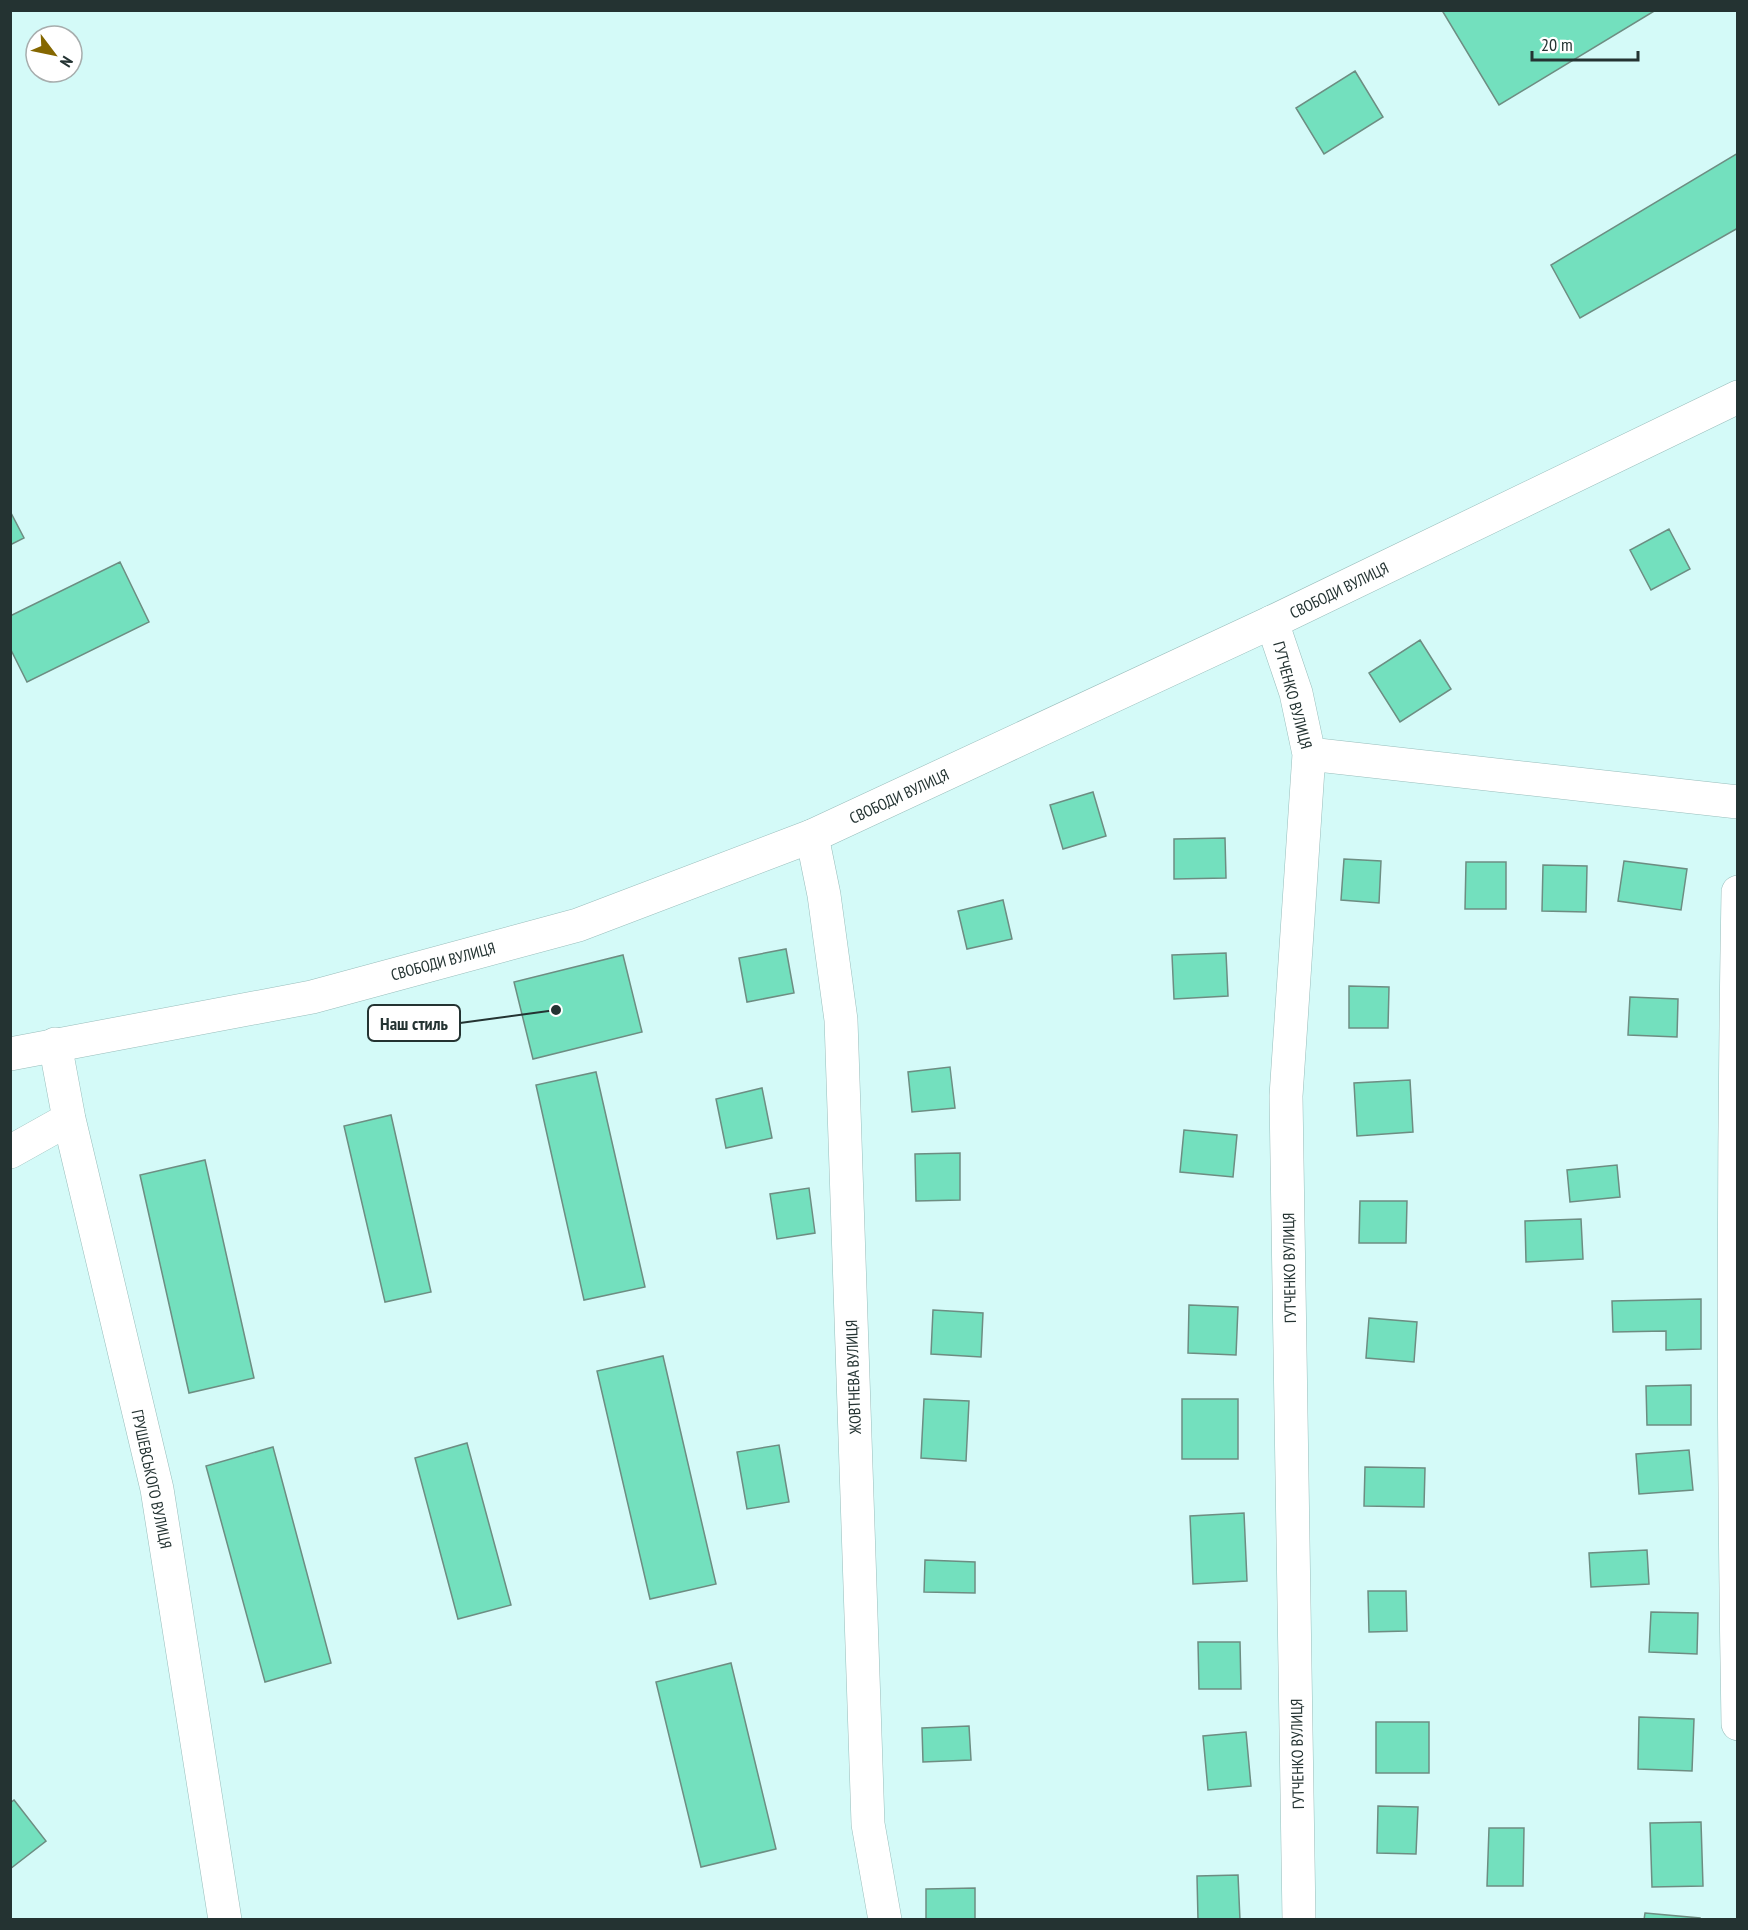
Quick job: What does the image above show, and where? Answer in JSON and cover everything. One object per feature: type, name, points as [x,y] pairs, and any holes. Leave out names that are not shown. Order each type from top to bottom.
[{"type":"street","name":"СВОБОДИ ВУЛИЦЯ","points":[[10,1054],[312,997],[578,925],[812,836],[1272,622],[1737,397]]},
{"type":"street","name":"ГУТЧЕНКО ВУЛИЦЯ","points":[[1272,622],[1296,693],[1309,754],[1286,1096],[1299,1920]]},
{"type":"street","points":[[1309,754],[1737,802]]},
{"type":"street","name":"ЖОВТНЕВА ВУЛИЦЯ","points":[[812,836],[824,895],[841,1020],[868,1824],[885,1920]]},
{"type":"street","points":[[1737,892],[1733,1443],[1737,1724]]},
{"type":"street","name":"ГРУШЕВСЬКОГО ВУЛИЦЯ","points":[[55,1044],[69,1119],[157,1490],[225,1920]]},
{"type":"street","points":[[10,1152],[69,1119]]},
{"type":"building","points":[[1446,10],[1656,10],[1499,105],[1443,12]]},
{"type":"building","points":[[1355,71],[1383,117],[1324,154],[1296,108]]},
{"type":"building","points":[[1738,153],[1738,228],[1580,318],[1551,265]]},
{"type":"building","points":[[10,511],[24,538],[10,545]]},
{"type":"building","points":[[1669,529],[1690,569],[1651,590],[1630,550]]},
{"type":"building","points":[[120,562],[149,622],[27,682],[10,648],[10,616]]},
{"type":"building","points":[[1420,640],[1451,689],[1400,722],[1369,673]]},
{"type":"building","points":[[1093,792],[1106,836],[1063,849],[1050,805]]},
{"type":"building","points":[[1225,838],[1226,878],[1174,879],[1174,839]]},
{"type":"building","points":[[1344,859],[1381,861],[1379,903],[1341,900]]},
{"type":"building","points":[[1624,861],[1687,869],[1681,910],[1618,901]]},
{"type":"building","points":[[1466,862],[1506,862],[1506,909],[1465,909]]},
{"type":"building","points":[[1543,865],[1587,866],[1586,912],[1542,911]]},
{"type":"building","points":[[1003,900],[1012,939],[967,949],[958,911]]},
{"type":"building","points":[[786,949],[794,993],[747,1002],[739,958]]},
{"type":"building","points":[[1226,953],[1228,996],[1174,999],[1172,955]]},
{"type":"building","points":[[623,955],[642,1032],[533,1059],[514,982]]},
{"type":"building","points":[[1349,986],[1389,987],[1388,1028],[1349,1028]]},
{"type":"building","points":[[1630,997],[1678,999],[1677,1037],[1628,1035]]},
{"type":"building","points":[[950,1067],[955,1108],[912,1112],[908,1072]]},
{"type":"building","points":[[596,1072],[645,1287],[584,1300],[536,1085]]},
{"type":"building","points":[[1410,1080],[1413,1132],[1357,1136],[1354,1083]]},
{"type":"building","points":[[762,1088],[772,1138],[726,1148],[716,1099]]},
{"type":"building","points":[[391,1115],[431,1292],[385,1302],[344,1126]]},
{"type":"building","points":[[1184,1130],[1237,1135],[1233,1177],[1180,1172]]},
{"type":"building","points":[[960,1153],[960,1200],[916,1201],[915,1154]]},
{"type":"building","points":[[205,1160],[254,1378],[189,1393],[140,1175]]},
{"type":"building","points":[[1617,1165],[1620,1197],[1570,1202],[1567,1170]]},
{"type":"building","points":[[809,1188],[815,1233],[777,1239],[770,1194]]},
{"type":"building","points":[[1360,1201],[1407,1201],[1406,1243],[1359,1243]]},
{"type":"building","points":[[1581,1219],[1583,1259],[1526,1262],[1525,1221]]},
{"type":"building","points":[[1701,1299],[1701,1349],[1666,1350],[1666,1331],[1613,1332],[1612,1301]]},
{"type":"building","points":[[1189,1305],[1238,1307],[1236,1355],[1188,1353]]},
{"type":"building","points":[[933,1310],[983,1313],[981,1357],[931,1354]]},
{"type":"building","points":[[1369,1318],[1417,1322],[1414,1362],[1366,1358]]},
{"type":"building","points":[[663,1356],[716,1584],[650,1599],[597,1371]]},
{"type":"building","points":[[1691,1385],[1691,1425],[1647,1425],[1646,1386]]},
{"type":"building","points":[[924,1399],[969,1401],[966,1461],[921,1458]]},
{"type":"building","points":[[1182,1399],[1238,1399],[1238,1459],[1182,1459]]},
{"type":"building","points":[[467,1443],[511,1605],[458,1619],[415,1458]]},
{"type":"building","points":[[779,1445],[789,1502],[747,1509],[737,1452]]},
{"type":"building","points":[[273,1447],[331,1663],[265,1682],[206,1466]]},
{"type":"building","points":[[1689,1450],[1693,1490],[1639,1494],[1636,1454]]},
{"type":"building","points":[[1365,1467],[1425,1468],[1424,1507],[1364,1506]]},
{"type":"building","points":[[1244,1513],[1247,1581],[1193,1584],[1190,1516]]},
{"type":"building","points":[[1647,1550],[1649,1584],[1591,1587],[1589,1553]]},
{"type":"building","points":[[925,1560],[975,1562],[975,1593],[924,1592]]},
{"type":"building","points":[[1368,1591],[1406,1591],[1407,1631],[1369,1632]]},
{"type":"building","points":[[1651,1612],[1698,1613],[1697,1654],[1649,1652]]},
{"type":"building","points":[[1198,1642],[1240,1642],[1241,1689],[1199,1689]]},
{"type":"building","points":[[731,1663],[776,1849],[701,1867],[656,1682]]},
{"type":"building","points":[[1639,1717],[1694,1719],[1692,1771],[1638,1769]]},
{"type":"building","points":[[1376,1722],[1429,1722],[1429,1773],[1376,1773]]},
{"type":"building","points":[[969,1726],[971,1760],[923,1762],[922,1728]]},
{"type":"building","points":[[1246,1732],[1251,1786],[1208,1790],[1203,1736]]},
{"type":"building","points":[[14,1800],[46,1841],[10,1869],[10,1803]]},
{"type":"building","points":[[1378,1806],[1418,1807],[1416,1854],[1377,1853]]},
{"type":"building","points":[[1701,1822],[1703,1886],[1652,1887],[1650,1823]]},
{"type":"building","points":[[1489,1828],[1524,1828],[1523,1886],[1487,1886]]},
{"type":"building","points":[[1238,1875],[1240,1920],[1198,1920],[1197,1876]]},
{"type":"building","points":[[975,1888],[975,1920],[926,1920],[926,1889]]},
{"type":"building","points":[[1645,1913],[1700,1918],[1700,1920],[1644,1920]]},
{"type":"place","name":"Наш стиль","points":[[556,1010]]}]
